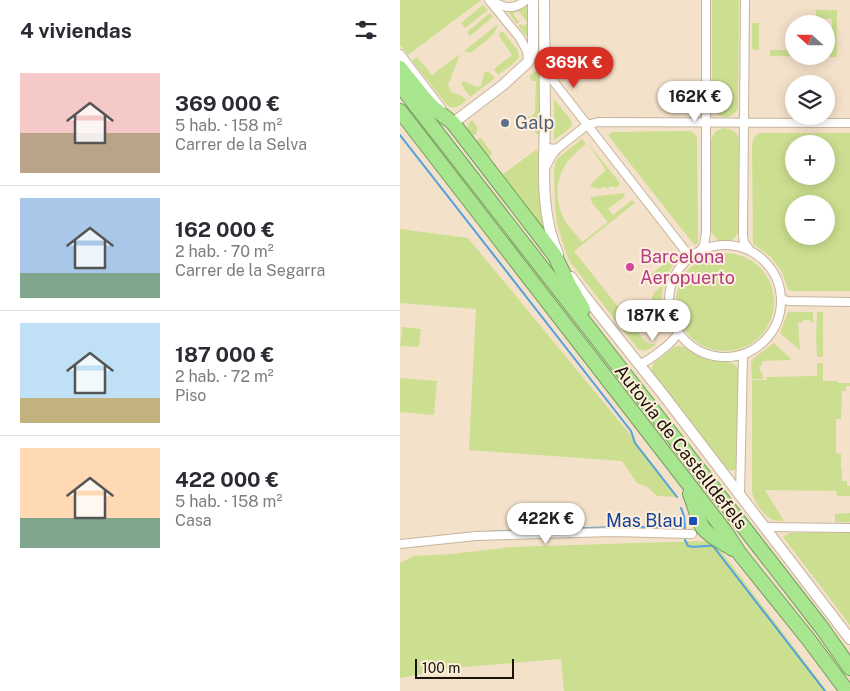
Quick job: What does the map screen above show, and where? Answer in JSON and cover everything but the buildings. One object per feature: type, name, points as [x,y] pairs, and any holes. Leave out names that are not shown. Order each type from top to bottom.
[{"type":"highway","points":[[400,68],[432,107],[453,123],[555,256],[576,298],[614,362]]},
{"type":"highway","name":"Autovia de Castelldefels","points":[[400,85],[816,621],[850,668]]},
{"type":"highway","name":"Autovia de Castelldefels","points":[[400,111],[727,534],[740,554],[810,640],[847,691]]},
{"type":"highway","points":[[552,240],[555,256]]},
{"type":"highway","points":[[680,473],[702,526],[714,538]]},
{"type":"highway","points":[[692,534],[698,529],[699,525],[697,513]]},
{"type":"highway","points":[[692,534],[702,534],[714,538],[740,554]]},
{"type":"main road","points":[[453,123],[502,85],[529,59],[533,43],[533,0]]},
{"type":"main road","points":[[544,0],[546,208],[552,240],[566,271],[640,364],[850,639]]},
{"type":"street","points":[[490,0],[500,6],[510,7],[519,5],[526,0]]},
{"type":"street","points":[[490,0],[523,43],[529,59]]},
{"type":"street","points":[[701,250],[706,233],[706,0]]},
{"type":"street","points":[[745,0],[743,236],[744,242],[750,251]]},
{"type":"street","points":[[400,54],[453,123]]},
{"type":"street","points":[[545,64],[554,82],[690,257]]},
{"type":"street","points":[[545,168],[558,148],[587,125],[598,122],[850,123]]},
{"type":"street","points":[[544,148],[558,148]]},
{"type":"street","points":[[722,245],[735,246],[750,251],[759,256],[769,266],[777,280],[781,299],[779,316],[772,332],[761,345],[734,357],[712,356],[686,342],[678,333],[671,318],[669,305],[670,289],[680,267],[701,250],[711,246],[722,245]]},
{"type":"street","points":[[781,299],[788,301],[850,302]]},
{"type":"street","points":[[640,364],[647,361],[674,339],[678,333]]},
{"type":"street","points":[[740,495],[743,354]]},
{"type":"street","points":[[764,527],[850,528]]},
{"type":"street","points":[[400,544],[485,536],[612,532],[692,534]]},
{"type":"green space","points":[[400,0],[481,0],[408,55],[400,45]]},
{"type":"green space","points":[[712,0],[739,0],[738,108],[729,117],[718,114],[712,108]]},
{"type":"green space","points":[[527,4],[528,23],[518,11],[513,14],[519,22],[517,24],[508,12],[523,8]]},
{"type":"green space","points":[[483,5],[488,10],[465,28],[461,23]]},
{"type":"green space","points":[[816,10],[837,10],[837,57],[835,57],[835,15],[816,15]]},
{"type":"green space","points":[[490,13],[493,17],[470,36],[467,32]]},
{"type":"green space","points":[[528,23],[528,35],[527,37],[518,26]]},
{"type":"green space","points":[[752,23],[759,23],[759,50],[752,49]]},
{"type":"green space","points":[[497,25],[493,35],[472,52],[464,51]]},
{"type":"green space","points":[[500,32],[503,32],[518,51],[519,57],[498,75],[494,69],[512,55],[499,36]]},
{"type":"green space","points":[[770,50],[785,50],[785,56],[770,56]]},
{"type":"green space","points":[[460,54],[448,85],[451,92],[462,96],[466,100],[457,107],[450,107],[412,61],[417,57],[432,75]]},
{"type":"green space","points":[[541,67],[541,136],[537,134],[523,115],[531,117],[535,113],[536,81],[531,81],[530,76]]},
{"type":"green space","points":[[487,72],[495,78],[470,97],[461,84],[463,81],[477,87],[481,86],[484,73]]},
{"type":"green space","points":[[554,99],[571,120],[572,125],[554,140]]},
{"type":"green space","points":[[472,120],[477,126],[477,130],[476,134],[472,136],[468,128]]},
{"type":"green space","points":[[724,128],[735,132],[739,143],[738,232],[729,242],[717,239],[711,231],[711,141],[715,132]]},
{"type":"green space","points":[[690,131],[697,138],[698,243],[695,245],[609,135],[613,132]]},
{"type":"green space","points":[[759,133],[850,133],[850,291],[788,290],[782,272],[771,257],[753,244],[752,146],[754,138]]},
{"type":"green space","points":[[481,138],[492,153],[489,159],[475,141]]},
{"type":"green space","points":[[582,139],[586,144],[568,161],[559,178],[558,202],[560,209],[567,224],[582,242],[608,222],[592,203],[590,197],[624,193],[625,196],[608,209],[613,215],[632,200],[635,203],[574,251],[645,341],[650,344],[656,344],[649,349],[638,349],[567,256],[557,224],[554,169],[558,158]]},
{"type":"green space","points":[[587,142],[620,183],[617,188],[610,186],[609,188],[601,187],[601,189],[590,187],[606,170]]},
{"type":"green space","points":[[536,150],[542,155],[543,229],[502,175]]},
{"type":"green space","points":[[400,229],[468,238],[633,438],[678,497],[657,496],[647,487],[637,483],[622,461],[469,450],[476,309],[400,303]]},
{"type":"green space","points":[[725,253],[744,256],[760,267],[771,283],[774,302],[771,321],[760,337],[744,348],[725,351],[706,348],[690,337],[679,321],[676,302],[679,283],[690,267],[706,256]]},
{"type":"green space","points":[[676,255],[672,267],[656,283],[650,275]]},
{"type":"green space","points":[[663,285],[661,305],[663,322],[654,309],[652,298]]},
{"type":"green space","points":[[788,312],[813,312],[813,322],[803,320],[803,322],[798,323],[800,350],[780,333]]},
{"type":"green space","points":[[817,312],[823,312],[823,357],[817,357]]},
{"type":"green space","points":[[402,327],[421,329],[419,347],[400,346]]},
{"type":"green space","points":[[774,343],[791,359],[762,361],[762,366],[759,366],[763,379],[752,379],[751,363],[753,359]]},
{"type":"green space","points":[[679,346],[700,357],[729,362],[737,366],[736,469],[734,470],[723,466],[652,374],[654,363],[674,347]]},
{"type":"green space","points":[[817,363],[823,363],[823,381],[850,383],[850,386],[846,386],[846,391],[842,391],[841,419],[836,419],[836,453],[841,454],[842,481],[847,481],[847,486],[850,486],[850,496],[837,496],[836,491],[765,490],[784,521],[774,520],[762,511],[752,492],[752,380],[766,380],[767,377],[817,376]]},
{"type":"green space","points":[[400,378],[437,381],[434,415],[400,412]]},
{"type":"green space","points":[[850,513],[850,522],[835,522],[835,514]]},
{"type":"green space","points":[[850,532],[850,625],[783,537],[790,533]]},
{"type":"green space","points":[[698,541],[715,543],[827,691],[564,691],[561,659],[454,668],[400,678],[400,563],[414,556],[513,547]]},
{"type":"waterway","points":[[400,135],[631,431],[635,443],[677,497]]},
{"type":"waterway","points":[[425,538],[528,530],[624,527],[685,528],[681,508]]},
{"type":"waterway","points":[[685,540],[688,546],[713,546],[825,691]]},
{"type":"place","name":"Galp","points":[[505,123]]},
{"type":"place","name":"Barcelona Aeropuerto","points":[[630,267]]},
{"type":"place","name":"Mas Blau","points":[[693,521]]}]
